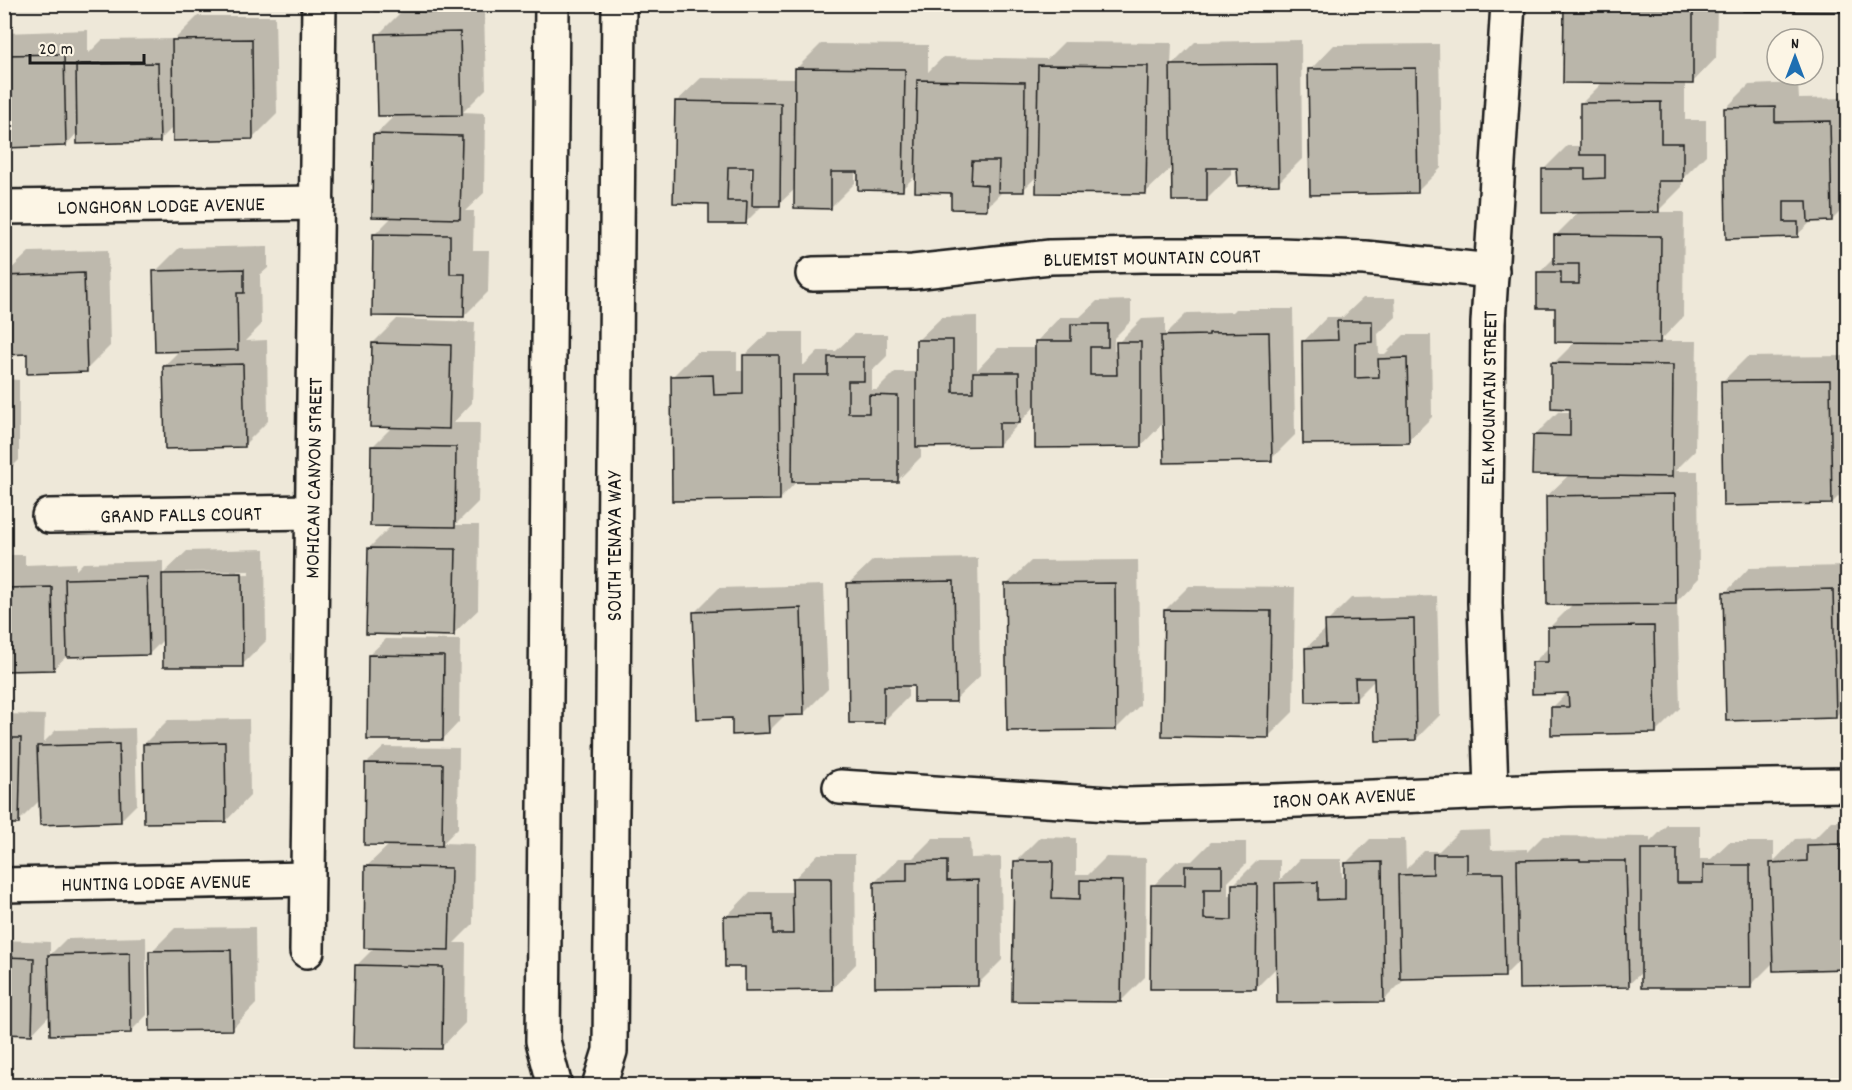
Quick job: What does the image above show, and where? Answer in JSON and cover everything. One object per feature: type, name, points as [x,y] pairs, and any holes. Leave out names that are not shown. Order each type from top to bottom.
[{"type":"street","name":"MOHICAN CANYON STREET","points":[[307,951],[319,4]]},
{"type":"street","points":[[552,4],[543,1041],[555,1086]]},
{"type":"street","name":"SOUTH TENAYA WAY","points":[[598,1086],[610,1051],[619,4]]},
{"type":"street","name":"ELK MOUNTAIN STREET","points":[[1491,791],[1485,591],[1488,322],[1508,4]]},
{"type":"street","name":"LONGHORN LODGE AVENUE","points":[[4,207],[316,203]]},
{"type":"street","name":"BLUEMIST MOUNTAIN COURT","points":[[813,274],[913,272],[1050,257],[1144,255],[1279,255],[1365,258],[1492,271]]},
{"type":"street","name":"GRAND FALLS COURT","points":[[49,516],[313,512]]},
{"type":"street","name":"IRON OAK AVENUE","points":[[840,787],[1125,805],[1491,791],[1848,785]]},
{"type":"street","name":"HUNTING LODGE AVENUE","points":[[4,885],[307,879]]},
{"type":"building","points":[[375,4],[454,4],[454,12],[375,11]]},
{"type":"building","points":[[1564,4],[1693,4],[1693,84],[1563,83]]},
{"type":"building","points":[[1743,4],[1848,4],[1848,12],[1743,11]]},
{"type":"building","points":[[460,32],[462,115],[378,116],[376,34]]},
{"type":"building","points":[[252,39],[253,139],[173,141],[172,40]]},
{"type":"building","points":[[64,54],[66,146],[4,148],[4,55]]},
{"type":"building","points":[[158,63],[160,142],[77,144],[76,64]]},
{"type":"building","points":[[1277,64],[1279,185],[1238,186],[1237,168],[1207,168],[1207,201],[1172,201],[1170,65]]},
{"type":"building","points":[[1038,65],[1148,66],[1146,194],[1036,193]]},
{"type":"building","points":[[795,68],[905,69],[903,191],[858,190],[858,172],[831,172],[831,209],[794,208]]},
{"type":"building","points":[[1416,68],[1418,193],[1310,195],[1308,69]]},
{"type":"building","points":[[917,80],[1025,82],[1024,192],[998,192],[999,161],[972,161],[971,184],[987,185],[987,210],[951,209],[951,193],[915,192]]},
{"type":"building","points":[[1846,90],[1848,90],[1847,212]]},
{"type":"building","points":[[675,101],[781,103],[780,206],[752,206],[753,167],[728,167],[727,201],[747,201],[746,224],[709,224],[709,204],[673,203]]},
{"type":"building","points":[[1661,102],[1661,143],[1683,143],[1683,181],[1658,181],[1659,212],[1542,213],[1542,169],[1585,169],[1585,179],[1605,178],[1605,155],[1580,155],[1580,103]]},
{"type":"building","points":[[1775,107],[1775,122],[1830,121],[1832,221],[1808,222],[1807,201],[1784,201],[1784,222],[1798,222],[1798,237],[1726,239],[1724,108]]},
{"type":"building","points":[[373,134],[462,136],[460,219],[372,217]]},
{"type":"building","points":[[373,234],[450,235],[450,274],[465,274],[464,317],[372,316]]},
{"type":"building","points":[[1554,235],[1661,236],[1660,343],[1555,342],[1555,308],[1537,308],[1537,272],[1561,272],[1561,284],[1579,284],[1579,264],[1554,264]]},
{"type":"building","points":[[244,269],[244,293],[237,293],[238,350],[155,352],[153,271]]},
{"type":"building","points":[[84,273],[87,372],[27,374],[27,354],[5,355],[4,276]]},
{"type":"building","points":[[1337,321],[1372,321],[1372,342],[1355,343],[1355,378],[1379,377],[1378,359],[1407,358],[1409,443],[1303,444],[1302,341],[1338,340]]},
{"type":"building","points":[[1071,324],[1108,324],[1108,347],[1090,347],[1090,375],[1117,375],[1116,342],[1141,342],[1141,447],[1035,448],[1035,341],[1071,341]]},
{"type":"building","points":[[1269,332],[1272,461],[1164,463],[1161,336]]},
{"type":"building","points":[[916,340],[953,340],[953,392],[973,392],[973,372],[1019,372],[1020,423],[999,423],[999,446],[916,447]]},
{"type":"building","points":[[372,343],[451,345],[449,429],[370,427]]},
{"type":"building","points":[[743,355],[779,355],[780,500],[672,501],[671,376],[713,375],[714,395],[743,394]]},
{"type":"building","points":[[828,357],[864,357],[864,381],[848,381],[848,413],[869,413],[869,395],[898,396],[898,482],[792,482],[793,375],[828,375]]},
{"type":"building","points":[[1551,363],[1673,365],[1672,477],[1532,475],[1533,435],[1570,436],[1570,409],[1551,408]]},
{"type":"building","points":[[243,364],[245,447],[165,449],[163,366]]},
{"type":"building","points":[[1830,380],[1832,504],[1723,506],[1721,381]]},
{"type":"building","points":[[1843,410],[1848,410],[1848,460],[1844,460]]},
{"type":"building","points":[[371,446],[456,447],[455,527],[370,526]]},
{"type":"building","points":[[1675,494],[1676,604],[1547,605],[1546,496]]},
{"type":"building","points":[[368,548],[456,549],[454,636],[366,634]]},
{"type":"building","points":[[242,573],[243,667],[163,667],[162,574]]},
{"type":"building","points":[[147,577],[149,655],[67,657],[65,579]]},
{"type":"building","points":[[954,581],[956,702],[914,702],[914,686],[884,686],[884,723],[849,723],[847,583]]},
{"type":"building","points":[[1115,583],[1116,730],[1007,731],[1005,584]]},
{"type":"building","points":[[52,587],[54,670],[4,671],[4,588]]},
{"type":"building","points":[[1833,589],[1836,718],[1726,721],[1723,592]]},
{"type":"building","points":[[801,608],[804,715],[768,716],[769,733],[732,735],[732,718],[697,719],[693,612]]},
{"type":"building","points":[[1164,610],[1271,611],[1269,738],[1162,736]]},
{"type":"building","points":[[1414,619],[1416,740],[1376,741],[1374,678],[1355,678],[1356,701],[1306,702],[1305,648],[1326,647],[1325,621]]},
{"type":"building","points":[[1654,626],[1656,733],[1551,735],[1551,707],[1569,707],[1568,693],[1532,694],[1532,662],[1548,662],[1548,627]]},
{"type":"building","points":[[368,655],[444,656],[443,740],[367,740]]},
{"type":"building","points":[[4,738],[21,738],[19,824],[4,824]]},
{"type":"building","points":[[225,742],[226,822],[144,823],[143,744]]},
{"type":"building","points":[[119,744],[121,822],[40,825],[37,746]]},
{"type":"building","points":[[365,763],[443,764],[442,846],[364,845]]},
{"type":"building","points":[[1842,844],[1844,887],[1848,887],[1848,969],[1773,971],[1770,863],[1807,861],[1807,845]]},
{"type":"building","points":[[1641,849],[1677,849],[1677,883],[1703,883],[1703,865],[1750,865],[1751,988],[1641,988]]},
{"type":"building","points":[[1433,854],[1467,854],[1467,873],[1503,873],[1505,977],[1400,979],[1398,875],[1433,874]]},
{"type":"building","points":[[1580,859],[1580,861],[1626,861],[1629,987],[1519,989],[1517,860]]},
{"type":"building","points":[[947,861],[947,881],[978,880],[978,986],[875,987],[874,882],[907,881],[907,862]]},
{"type":"building","points":[[1014,861],[1053,861],[1052,898],[1080,899],[1080,880],[1123,881],[1121,1002],[1012,1001]]},
{"type":"building","points":[[1382,862],[1384,1002],[1277,1003],[1275,883],[1318,882],[1318,900],[1345,899],[1345,863]]},
{"type":"building","points":[[365,866],[451,868],[449,950],[364,948]]},
{"type":"building","points":[[1185,866],[1222,866],[1222,889],[1204,889],[1204,919],[1232,920],[1232,884],[1257,884],[1256,989],[1150,989],[1151,885],[1185,885]]},
{"type":"building","points":[[792,878],[831,878],[832,990],[745,991],[745,967],[725,967],[724,916],[773,915],[773,934],[793,934]]},
{"type":"building","points":[[231,950],[233,1030],[150,1031],[149,951]]},
{"type":"building","points":[[130,953],[131,1033],[50,1035],[48,955]]},
{"type":"building","points":[[4,957],[34,958],[32,1035],[4,1034]]},
{"type":"building","points":[[355,965],[443,967],[442,1049],[353,1048]]}]
